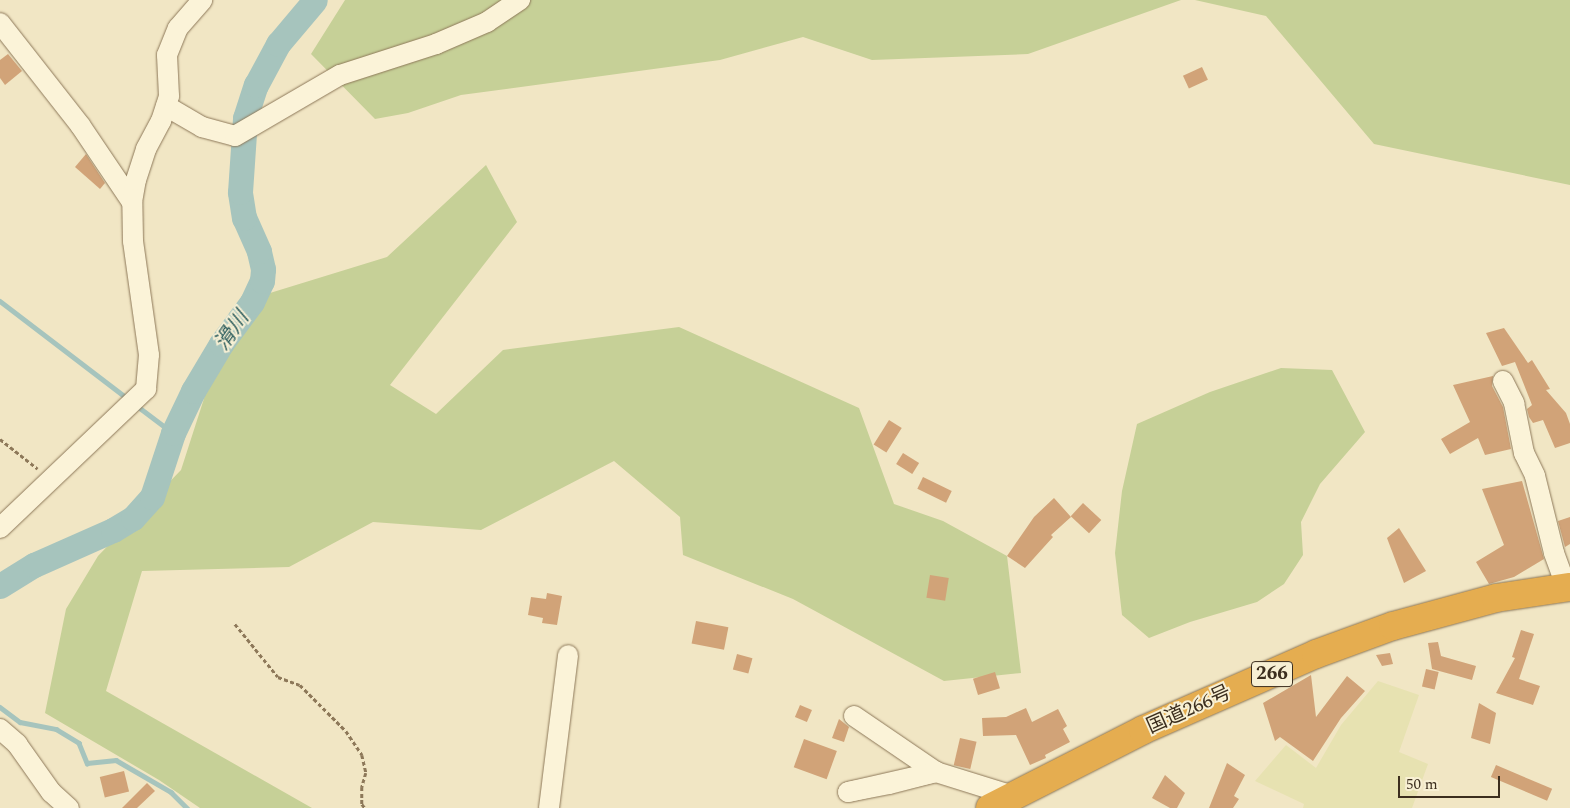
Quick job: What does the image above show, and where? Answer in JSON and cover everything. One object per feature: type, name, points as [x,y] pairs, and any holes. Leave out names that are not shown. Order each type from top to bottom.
[{"type":"highway","name":"国道266号","points":[[1002,802],[1144,730],[1316,654],[1393,626],[1496,598],[1568,588]]},
{"type":"street","points":[[0,528],[50,478],[146,389],[149,355],[132,241],[132,202],[136,180],[146,149],[161,121],[169,96],[167,55],[178,28],[202,0]]},
{"type":"street","points":[[166,106],[202,127],[235,136],[340,75],[436,44],[486,22],[520,0]]},
{"type":"street","points":[[0,23],[80,125],[132,202]]},
{"type":"street","points":[[1503,381],[1514,402],[1524,453],[1535,476],[1554,553],[1568,588]]},
{"type":"street","points":[[550,808],[568,655]]},
{"type":"street","points":[[854,716],[936,772],[1002,802]]},
{"type":"street","points":[[0,729],[17,744],[51,792],[69,808]]},
{"type":"path","points":[[0,439],[50,478]]},
{"type":"path","points":[[234,624],[278,677],[300,685],[346,731],[362,755],[366,773],[362,787],[362,804],[365,808]]},
{"type":"shaded area","points":[[1378,681],[1419,695],[1399,752],[1428,764],[1412,808],[1303,808],[1304,804],[1255,781],[1286,745],[1316,768],[1341,725]]},
{"type":"green space","points":[[345,0],[1181,0],[1028,54],[872,60],[803,37],[720,60],[461,95],[408,113],[375,119],[311,54]]},
{"type":"green space","points":[[1195,0],[1570,0],[1570,185],[1374,144],[1266,16]]},
{"type":"green space","points":[[486,165],[517,222],[390,385],[436,414],[503,350],[679,327],[859,408],[894,504],[943,521],[1007,556],[1021,673],[944,681],[793,599],[683,555],[680,517],[614,461],[481,530],[373,522],[289,567],[142,571],[106,691],[312,808],[200,808],[159,780],[45,713],[66,609],[98,556],[181,470],[210,380],[270,293],[387,257]]},
{"type":"green space","points":[[1281,368],[1332,370],[1365,432],[1320,484],[1301,522],[1303,555],[1284,584],[1257,602],[1190,622],[1149,638],[1122,615],[1115,553],[1122,491],[1137,424],[1210,392]]},
{"type":"building","points":[[8,54],[22,71],[5,85],[0,78],[0,60]]},
{"type":"building","points":[[1202,67],[1208,80],[1189,89],[1183,76]]},
{"type":"building","points":[[86,154],[105,183],[100,189],[75,167]]},
{"type":"building","points":[[1504,328],[1528,363],[1532,360],[1550,389],[1546,390],[1566,413],[1570,424],[1570,443],[1555,448],[1543,420],[1533,423],[1529,417],[1527,409],[1532,405],[1515,362],[1502,366],[1486,333]]},
{"type":"building","points":[[1493,376],[1492,386],[1503,407],[1511,449],[1485,455],[1478,438],[1450,454],[1441,439],[1470,422],[1453,385]]},
{"type":"building","points":[[889,420],[902,428],[886,453],[874,445]]},
{"type":"building","points":[[903,453],[919,463],[912,474],[896,464]]},
{"type":"building","points":[[923,477],[952,491],[946,503],[917,489]]},
{"type":"building","points":[[1522,481],[1544,559],[1514,577],[1489,584],[1476,562],[1504,545],[1482,489]]},
{"type":"building","points":[[1054,498],[1071,517],[1051,535],[1053,537],[1025,568],[1007,556],[1034,517]]},
{"type":"building","points":[[1083,503],[1101,520],[1089,533],[1071,516]]},
{"type":"building","points":[[1570,517],[1570,544],[1565,547],[1558,521]]},
{"type":"building","points":[[1399,528],[1426,571],[1404,583],[1387,538]]},
{"type":"building","points":[[930,575],[949,578],[945,601],[926,598]]},
{"type":"building","points":[[547,593],[562,596],[557,625],[542,623],[543,618],[528,615],[531,597],[546,599]]},
{"type":"building","points":[[696,621],[728,627],[724,650],[692,644]]},
{"type":"building","points":[[1521,630],[1534,634],[1519,679],[1540,686],[1533,705],[1496,693],[1515,658],[1512,657]]},
{"type":"building","points":[[1438,642],[1441,656],[1476,666],[1472,680],[1432,669],[1428,643]]},
{"type":"building","points":[[1390,653],[1393,664],[1382,666],[1376,655]]},
{"type":"building","points":[[737,654],[752,658],[748,674],[733,669]]},
{"type":"building","points":[[1426,669],[1439,672],[1435,689],[1422,687]]},
{"type":"building","points":[[995,672],[1000,688],[978,695],[973,679]]},
{"type":"building","points":[[1311,675],[1316,717],[1347,676],[1365,691],[1341,718],[1313,761],[1280,737],[1275,741],[1263,703]]},
{"type":"building","points":[[1479,703],[1496,713],[1490,744],[1471,738]]},
{"type":"building","points":[[800,705],[812,710],[807,722],[795,717]]},
{"type":"building","points":[[1026,708],[1032,722],[1058,709],[1067,726],[1063,729],[1070,742],[1045,755],[1046,758],[1030,765],[1016,735],[983,736],[982,718],[1006,717]]},
{"type":"building","points":[[839,719],[849,727],[844,742],[832,738]]},
{"type":"building","points":[[960,738],[977,742],[970,769],[954,765]]},
{"type":"building","points":[[804,739],[837,751],[827,779],[794,767]]},
{"type":"building","points":[[1227,763],[1245,775],[1234,796],[1239,799],[1233,808],[1209,808]]},
{"type":"building","points":[[1496,765],[1552,789],[1547,801],[1491,777]]},
{"type":"building","points":[[124,771],[129,791],[105,797],[100,777]]},
{"type":"building","points":[[1165,775],[1185,793],[1177,808],[1170,808],[1152,798]]},
{"type":"building","points":[[147,783],[155,791],[137,808],[122,808]]},
{"type":"waterway","name":"滑川","points":[[0,586],[34,565],[113,530],[133,518],[152,497],[173,433],[193,391],[221,344],[252,302],[262,281],[263,269],[259,251],[244,218],[240,192],[245,118],[256,85],[278,44],[315,0]]},
{"type":"waterway","points":[[0,301],[128,399]]},
{"type":"waterway","points":[[136,405],[173,433]]},
{"type":"waterway","points":[[0,707],[20,722],[56,729],[79,743],[87,763],[116,760],[171,792],[187,808]]}]
